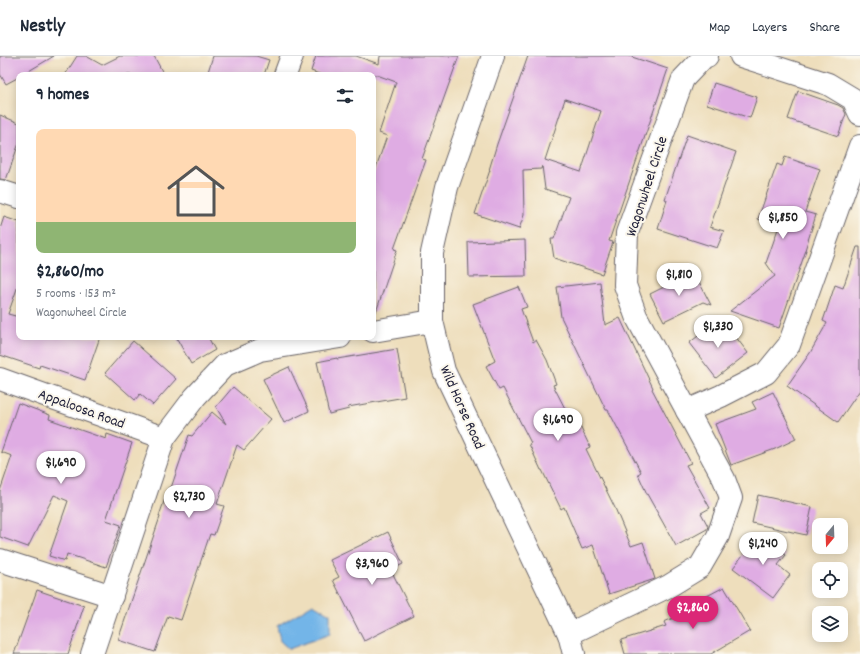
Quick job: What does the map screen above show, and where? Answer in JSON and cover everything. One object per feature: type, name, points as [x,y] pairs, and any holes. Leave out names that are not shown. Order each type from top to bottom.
[{"type":"street","points":[[286,72],[292,56]]},
{"type":"street","name":"Wild Horse Road","points":[[493,56],[447,187],[432,253],[432,321],[444,371],[572,644]]},
{"type":"street","name":"Wagonwheel Circle","points":[[572,644],[700,567],[718,536],[731,498],[724,479],[636,316],[625,286],[627,233],[683,79],[704,57],[707,56]]},
{"type":"street","points":[[741,56],[828,84],[853,99],[860,114]]},
{"type":"street","points":[[687,412],[766,373],[790,345],[860,146]]},
{"type":"street","points":[[0,191],[16,196]]},
{"type":"street","points":[[376,330],[432,321]]},
{"type":"street","points":[[92,654],[164,438],[195,397],[225,365],[260,350],[322,340]]},
{"type":"street","name":"Appaloosa Road","points":[[0,379],[164,438]]},
{"type":"street","points":[[0,560],[112,596]]},
{"type":"water","points":[[313,604],[330,614],[330,634],[289,649],[280,641],[277,626]]},
{"type":"building","points":[[0,56],[54,56],[27,72],[16,72],[16,79],[6,84],[0,74]]},
{"type":"building","points":[[77,56],[86,56],[102,65],[120,56],[154,56],[162,72],[67,72]]},
{"type":"building","points":[[213,56],[256,56],[269,60],[265,72],[208,72]]},
{"type":"building","points":[[316,56],[356,56],[379,64],[380,56],[459,56],[422,159],[426,160],[394,249],[397,250],[376,312],[376,167],[387,136],[379,133],[396,82],[376,75],[376,72],[311,71]]},
{"type":"building","points":[[528,56],[629,56],[668,69],[609,241],[613,242],[602,274],[554,258],[551,239],[554,239],[569,197],[545,189],[542,166],[541,169],[523,170],[524,215],[519,229],[475,214],[497,144]],"holes":[[[565,99],[601,111],[581,172],[545,160]]]},
{"type":"building","points":[[714,83],[757,97],[750,118],[707,104]]},
{"type":"building","points":[[798,91],[843,108],[846,114],[838,136],[788,119]]},
{"type":"building","points":[[0,115],[16,122],[16,152],[6,180],[0,179]]},
{"type":"building","points":[[687,135],[736,152],[710,227],[724,231],[717,248],[658,229],[667,200],[665,199]]},
{"type":"building","points":[[785,157],[820,169],[805,212],[816,215],[806,250],[779,328],[730,311],[775,276],[766,263],[779,226],[758,219],[777,164],[782,166]]},
{"type":"building","points":[[4,217],[16,221],[16,291],[8,314],[16,316],[16,340],[99,340],[85,380],[40,365],[39,368],[0,355],[0,229]]},
{"type":"building","points":[[525,240],[526,276],[469,277],[468,242]]},
{"type":"building","points":[[857,247],[860,247],[860,390],[838,422],[787,386],[810,353],[827,323],[823,321],[835,285],[843,288]]},
{"type":"building","points":[[694,272],[711,305],[703,302],[664,321],[650,294]]},
{"type":"building","points":[[600,282],[605,325],[620,318],[653,388],[652,389],[691,463],[686,465],[710,508],[701,513],[708,526],[707,529],[676,546],[647,494],[638,474],[641,472],[608,410],[606,410],[561,317],[557,287]]},
{"type":"building","points":[[519,287],[527,307],[521,309],[533,342],[536,340],[547,360],[556,384],[553,385],[573,424],[578,422],[590,447],[586,449],[615,508],[631,546],[643,542],[655,579],[609,594],[593,545],[582,549],[564,507],[561,509],[529,444],[531,443],[503,388],[499,390],[486,366],[495,361],[473,304]]},
{"type":"building","points":[[719,320],[726,334],[729,328],[748,353],[716,378],[689,343]]},
{"type":"building","points":[[178,340],[210,340],[215,350],[191,364]]},
{"type":"building","points":[[133,341],[176,379],[153,405],[140,394],[135,400],[105,373]]},
{"type":"building","points":[[397,349],[405,397],[348,407],[349,409],[329,414],[317,362]]},
{"type":"building","points":[[289,367],[309,411],[284,423],[263,379]]},
{"type":"building","points":[[233,387],[271,419],[244,450],[237,445],[217,504],[224,506],[214,535],[210,534],[181,620],[168,616],[155,652],[118,640],[169,487],[171,488],[189,435],[192,436],[212,412],[226,424],[216,407]]},
{"type":"building","points":[[773,392],[796,439],[775,449],[731,465],[715,424],[756,409],[752,402]]},
{"type":"building","points":[[18,403],[50,415],[49,419],[106,439],[107,434],[132,443],[106,520],[121,525],[106,567],[67,554],[65,561],[49,556],[68,501],[54,495],[28,547],[0,537],[0,491],[12,456],[1,452]]},
{"type":"building","points":[[758,495],[812,507],[806,535],[752,523]]},
{"type":"building","points":[[388,532],[403,564],[391,570],[414,616],[364,641],[333,580],[339,577],[330,560]]},
{"type":"building","points":[[759,534],[786,555],[778,565],[790,575],[773,598],[733,568]]},
{"type":"building","points":[[724,587],[750,631],[711,654],[625,654],[621,640],[666,626],[664,622],[711,602],[707,596]]},
{"type":"building","points":[[37,590],[84,606],[68,654],[14,654]]}]
